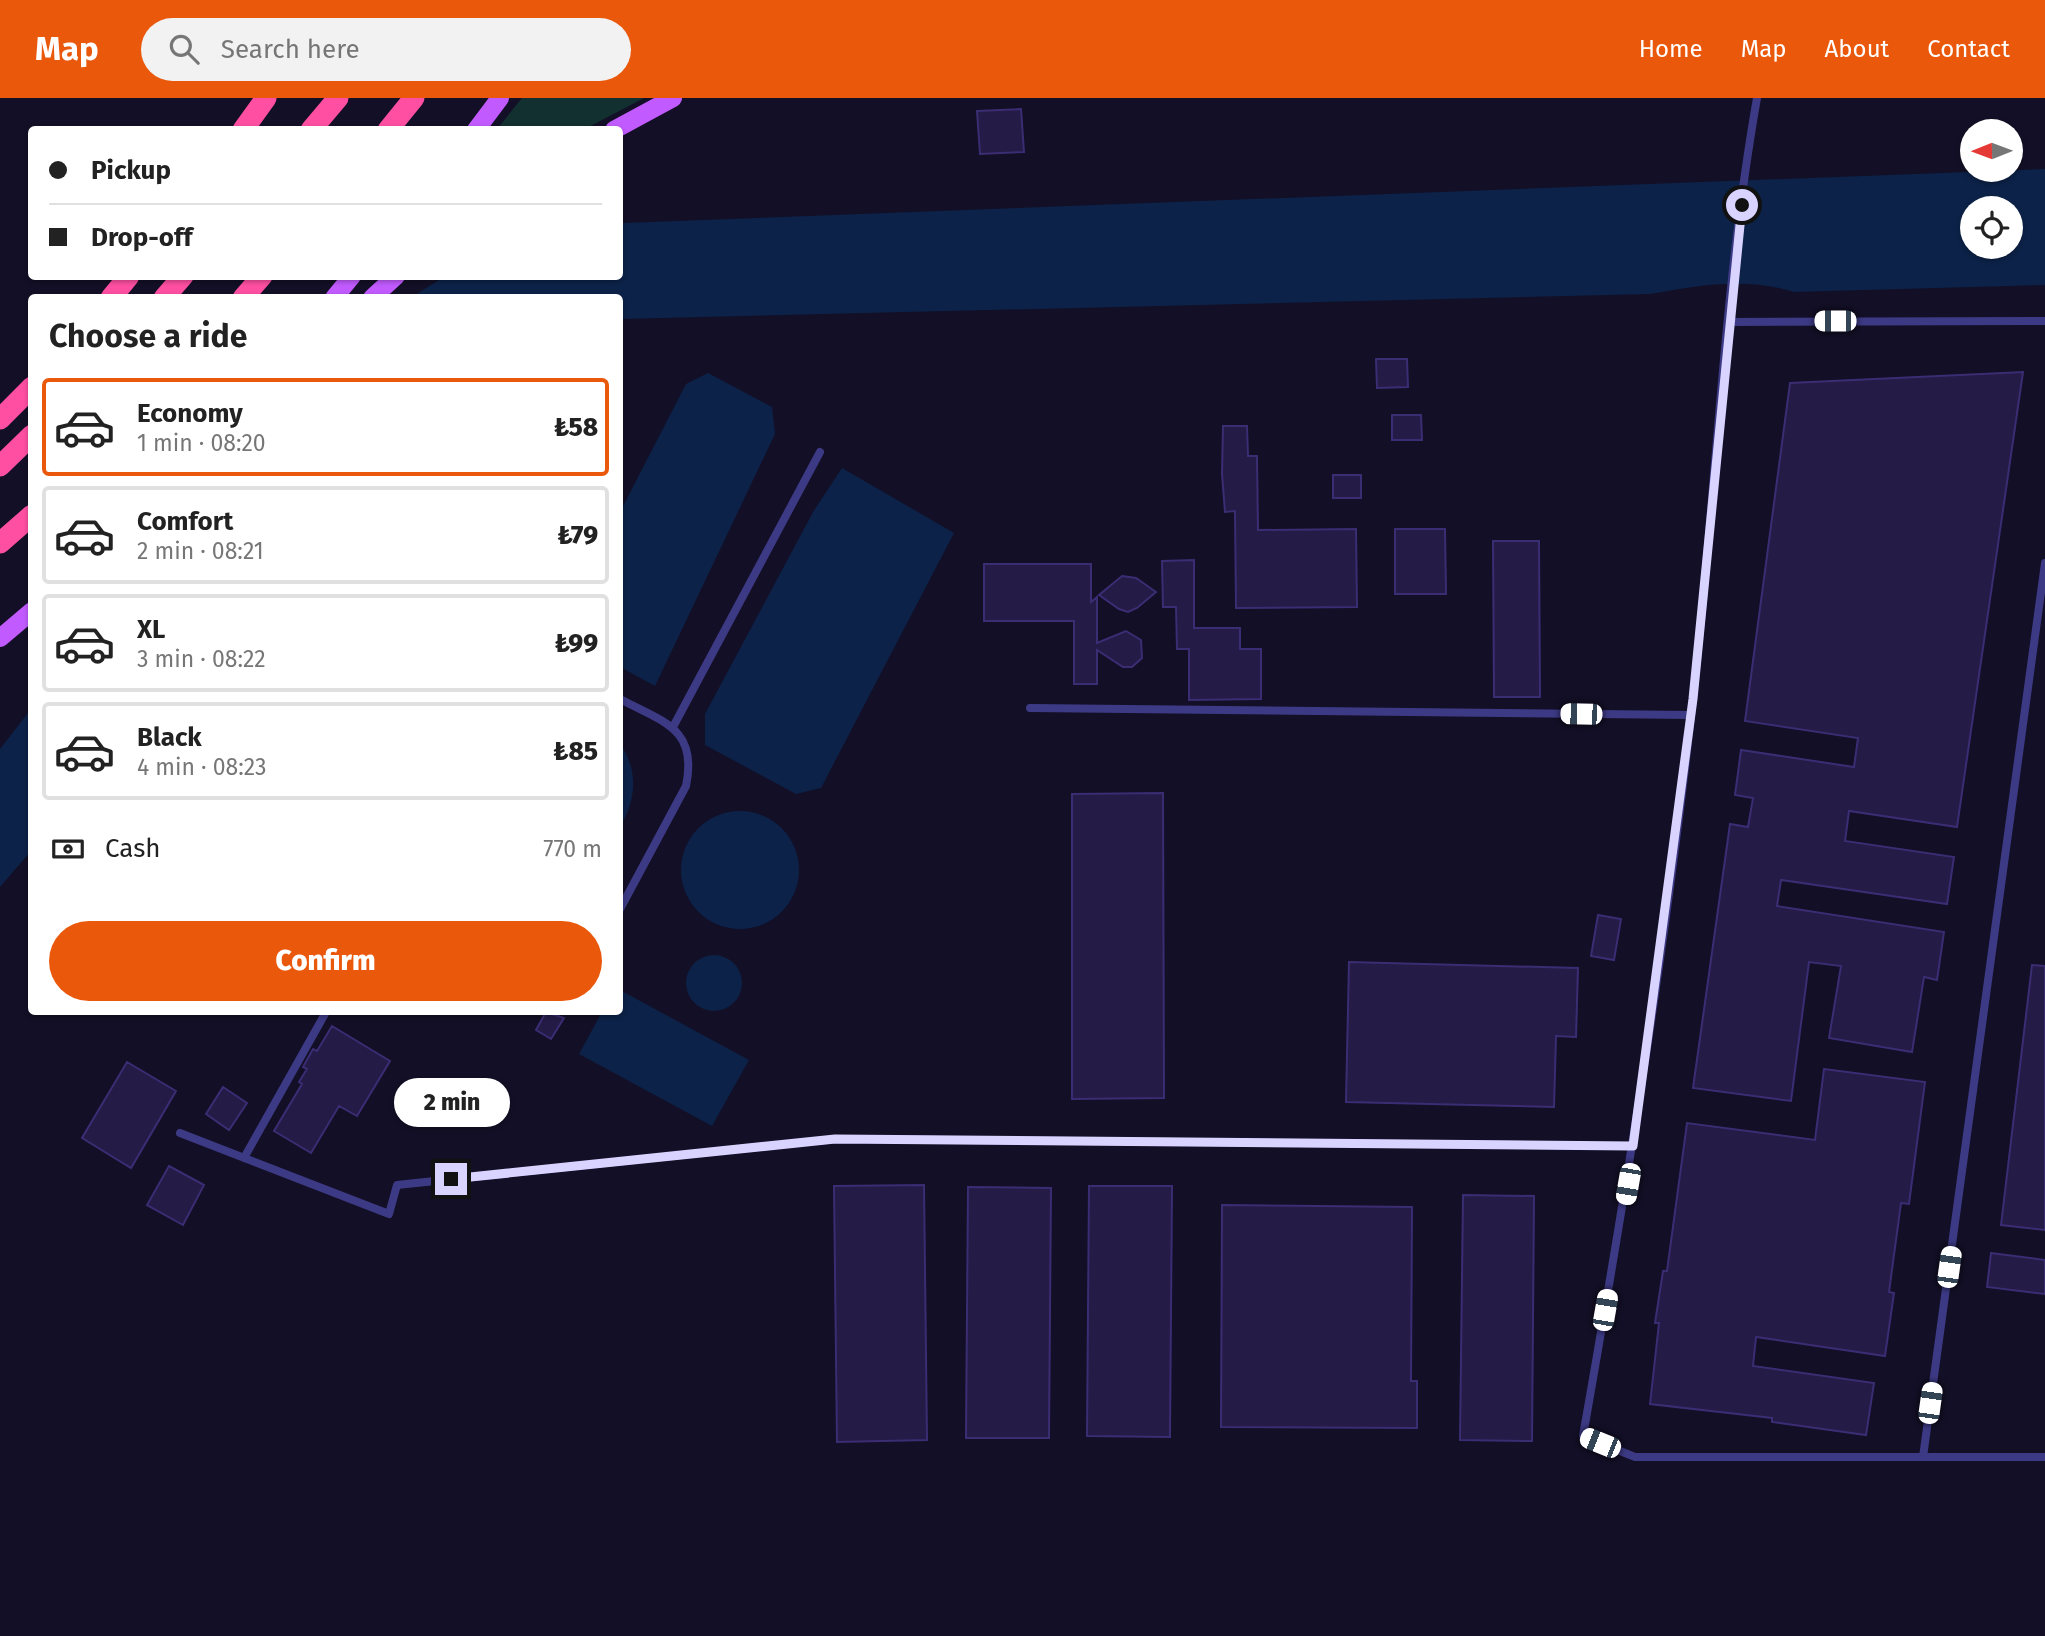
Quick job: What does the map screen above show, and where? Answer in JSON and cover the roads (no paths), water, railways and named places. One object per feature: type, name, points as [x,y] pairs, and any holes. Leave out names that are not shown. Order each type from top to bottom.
[{"type":"highway","points":[[246,126],[266,98]]},
{"type":"highway","points":[[314,126],[338,98]]},
{"type":"highway","points":[[391,126],[414,98]]},
{"type":"highway","points":[[114,294],[126,280]]},
{"type":"highway","points":[[167,294],[180,280]]},
{"type":"highway","points":[[246,294],[259,280]]},
{"type":"highway","points":[[0,419],[28,391]]},
{"type":"highway","points":[[0,466],[28,439]]},
{"type":"highway","points":[[0,543],[28,518]]},
{"type":"main road","points":[[479,126],[500,98]]},
{"type":"main road","points":[[621,126],[673,98]]},
{"type":"main road","points":[[337,294],[349,280]]},
{"type":"main road","points":[[376,294],[392,280]]},
{"type":"main road","points":[[0,638],[28,614]]},
{"type":"lane","points":[[1757,98],[1747,153],[1730,311],[1691,715],[1633,1146],[1583,1436],[1635,1457],[2045,1457]]},
{"type":"lane","points":[[1729,322],[2045,321]]},
{"type":"lane","points":[[673,727],[820,452]]},
{"type":"lane","points":[[1923,1457],[2045,563]]},
{"type":"lane","points":[[623,701],[673,727],[687,746],[690,768],[686,786],[623,903]]},
{"type":"lane","points":[[1030,708],[1691,715]]},
{"type":"lane","points":[[244,1158],[324,1015]]},
{"type":"lane","points":[[180,1133],[388,1214],[397,1185],[835,1139],[1633,1146]]},
{"type":"water","points":[[2045,169],[2045,285],[1794,292],[1758,285],[1722,284],[1650,294],[623,319],[623,294],[416,294],[439,280],[623,280],[623,223],[1960,172],[1960,182],[2023,182],[2023,170]]},
{"type":"water","points":[[708,373],[772,407],[775,434],[655,686],[623,669],[623,506],[686,384]]},
{"type":"water","points":[[842,468],[954,533],[821,788],[796,794],[705,745],[705,714],[813,512]]},
{"type":"water","points":[[28,713],[28,854],[0,887],[0,749]]},
{"type":"water","points":[[623,749],[633,775],[632,796],[623,821]]},
{"type":"water","points":[[740,811],[763,816],[782,828],[794,847],[799,870],[794,893],[782,912],[763,924],[740,929],[717,924],[698,912],[686,893],[681,870],[686,847],[698,828],[717,816]]},
{"type":"water","points":[[714,955],[725,957],[734,963],[740,972],[740,994],[734,1003],[725,1009],[714,1011],[703,1009],[694,1003],[688,994],[686,983],[688,972],[694,963],[703,957]]},
{"type":"water","points":[[623,992],[749,1060],[712,1126],[579,1054],[600,1015],[623,1015]]}]
